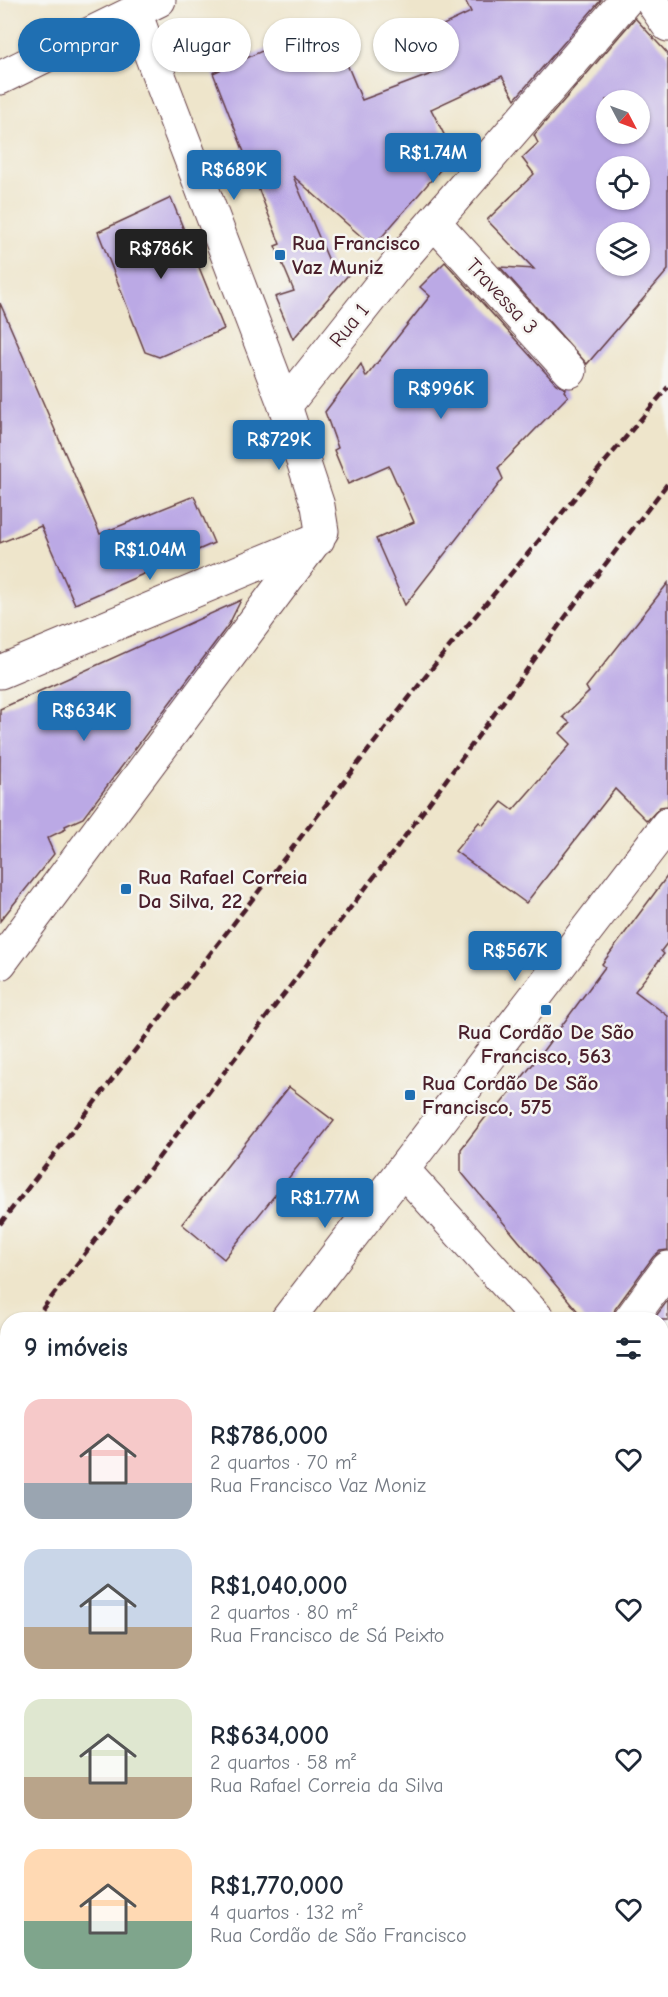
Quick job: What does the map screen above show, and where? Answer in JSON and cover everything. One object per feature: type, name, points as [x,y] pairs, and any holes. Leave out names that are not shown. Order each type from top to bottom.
[{"type":"street","name":"Rua 1","points":[[285,406],[434,222],[626,0]]},
{"type":"street","points":[[651,0],[668,25]]},
{"type":"street","points":[[0,78],[142,4],[285,406],[322,521],[319,538],[0,963]]},
{"type":"street","name":"Travessa 3","points":[[434,222],[570,371]]},
{"type":"street","points":[[0,672],[319,538]]},
{"type":"street","points":[[292,1312],[668,824]]},
{"type":"street","points":[[403,1170],[532,1312]]},
{"type":"street","points":[[636,1312],[668,1268]]},
{"type":"building","points":[[465,0],[601,0],[515,99],[502,76],[431,109],[454,154],[373,247],[293,176],[335,275],[355,267],[293,339],[275,297],[294,291],[275,246],[280,244],[213,73],[251,72],[251,56],[263,51],[263,72],[350,72],[362,100],[437,72],[459,72],[458,18],[471,12]]},
{"type":"building","points":[[635,18],[668,54],[668,270],[587,364],[500,267],[534,269],[487,220],[534,174],[522,158],[538,143],[534,135]]},
{"type":"building","points":[[171,198],[224,329],[159,357],[145,352],[98,232]]},
{"type":"building","points":[[445,262],[556,384],[566,389],[564,391],[568,396],[498,468],[503,479],[405,605],[376,539],[414,522],[389,466],[348,484],[334,450],[338,448],[325,412],[361,364],[366,377],[430,296],[420,287]]},
{"type":"building","points":[[0,303],[100,534],[194,496],[214,543],[75,604],[41,526],[0,543]]},
{"type":"building","points":[[668,583],[668,806],[660,807],[647,821],[615,789],[526,903],[455,851],[479,822],[483,825],[502,802],[513,810],[571,744],[560,733],[570,723],[563,717],[589,692],[586,687]]},
{"type":"building","points":[[241,600],[229,624],[83,818],[47,838],[54,854],[0,921],[0,709]]},
{"type":"building","points":[[668,875],[668,942],[661,951],[664,954],[635,991],[668,1016],[668,1250],[660,1251],[653,1257],[614,1312],[578,1312],[461,1172],[461,1149],[491,1110],[499,1106],[537,1059],[605,967],[602,964]]},
{"type":"building","points":[[289,1087],[334,1121],[224,1259],[182,1224]]},
{"type":"building","points":[[668,1300],[668,1312],[659,1312]]},
{"type":"railway","points":[[0,1224],[440,658],[668,387]]},
{"type":"railway","points":[[40,1312],[397,847],[577,601],[668,483]]},
{"type":"place","name":"Rua Francisco Vaz Muniz","points":[[280,255]]},
{"type":"place","name":"Rua Rafael Correia Da Silva, 22","points":[[126,889]]},
{"type":"place","name":"Rua Cordão De São Francisco, 563","points":[[546,1010]]},
{"type":"place","name":"Rua Cordão De São Francisco, 575","points":[[410,1095]]}]
